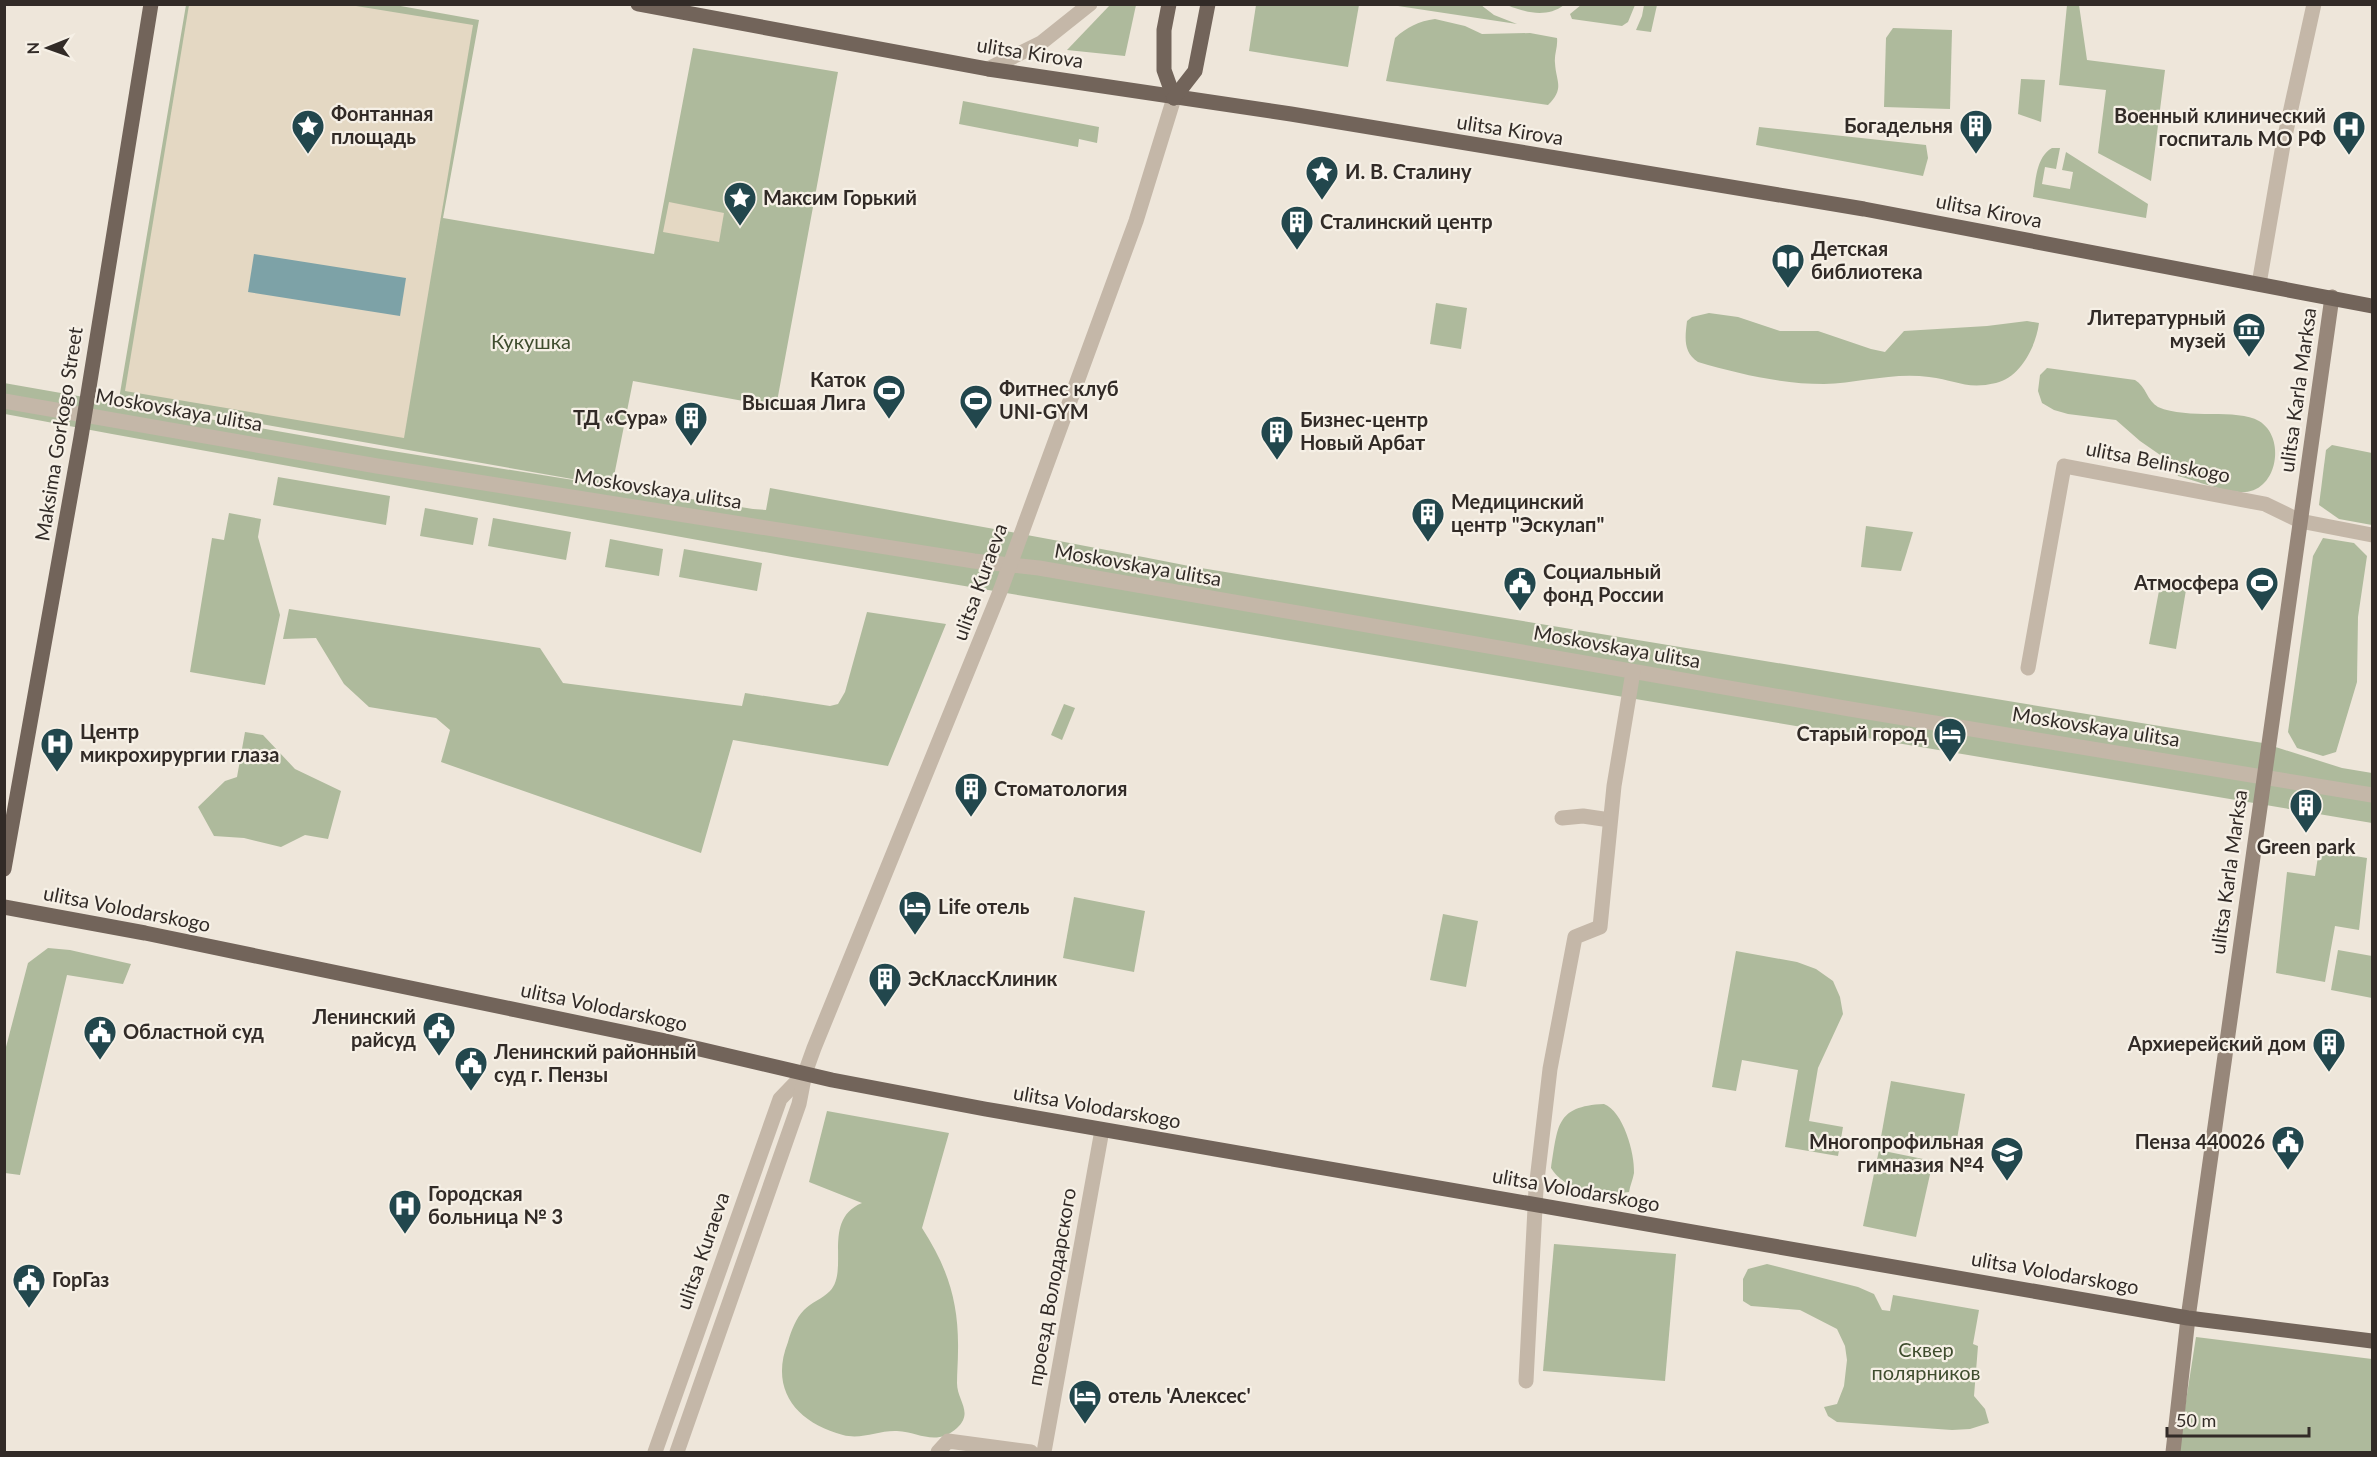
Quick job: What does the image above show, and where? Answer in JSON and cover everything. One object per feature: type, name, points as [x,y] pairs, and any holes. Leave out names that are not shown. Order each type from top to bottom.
[{"type":"main road","name":"Maksima Gorkogo Street","points":[[4,869],[84,415],[152,4]]},
{"type":"main road","name":"ulitsa Kirova","points":[[638,4],[988,69],[1291,114],[1855,207],[2373,306]]},
{"type":"main road","points":[[1169,4],[1164,30],[1164,70],[1174,98]]},
{"type":"main road","points":[[1174,98],[1195,71],[1208,4]]},
{"type":"main road","name":"ulitsa Karla Marksa","points":[[2173,1452],[2188,1318],[2332,297]]},
{"type":"main road","name":"ulitsa Volodarskogo","points":[[4,907],[145,933],[661,1040],[920,1097],[2188,1318],[2373,1341]]},
{"type":"street","points":[[988,69],[1041,43],[1090,4]]},
{"type":"street","points":[[2259,284],[2283,145],[2314,4]]},
{"type":"street","name":"ulitsa Kuraeva","points":[[677,1452],[799,1104],[805,1073],[814,1047],[1010,565],[1136,221],[1174,98]]},
{"type":"street","name":"Moskovskaya ulitsa","points":[[4,401],[377,466],[1039,568],[1633,672],[2373,795]]},
{"type":"street","name":"ulitsa Belinskogo","points":[[2028,668],[2064,466],[2265,504],[2300,521],[2373,535]]},
{"type":"street","points":[[1526,1381],[1535,1204],[1550,1069],[1575,937],[1600,927],[1610,819],[1633,672]]},
{"type":"street","points":[[1562,818],[1583,816],[1610,819]]},
{"type":"street","name":"ulitsa Kuraeva","points":[[655,1452],[780,1099],[805,1073]]},
{"type":"street","name":"проезд Володарского","points":[[1044,1452],[1102,1130]]},
{"type":"street","points":[[938,1452],[948,1441],[1031,1452]]},
{"type":"green space","points":[[1398,4],[1481,5],[1494,15],[1517,24],[1398,6]]},
{"type":"green space","name":"Кукушка","points":[[186,5],[395,5],[479,20],[443,218],[654,254],[693,48],[838,72],[776,407],[633,381],[612,486],[119,399]]},
{"type":"green space","points":[[1110,5],[1136,5],[1125,56],[1067,50]]},
{"type":"green space","points":[[1256,5],[1359,5],[1348,67],[1249,51]]},
{"type":"green space","points":[[1507,5],[1564,5],[1551,12],[1536,13]]},
{"type":"green space","points":[[1581,5],[1635,5],[1628,22],[1622,26],[1572,19],[1570,14]]},
{"type":"green space","points":[[1644,5],[1657,5],[1651,32],[1636,30]]},
{"type":"green space","points":[[2067,5],[2079,5],[2087,60],[2165,70],[2151,181],[2098,153],[2106,90],[2059,85]]},
{"type":"green space","points":[[1435,19],[1465,26],[1482,34],[1530,33],[1557,38],[1555,60],[1558,89],[1553,99],[1548,105],[1386,81],[1395,38],[1414,25]]},
{"type":"green space","points":[[1893,28],[1952,30],[1950,109],[1884,107],[1886,38]]},
{"type":"green space","points":[[2021,79],[2045,80],[2041,122],[2018,114]]},
{"type":"green space","points":[[963,101],[1099,127],[1097,143],[1079,139],[1078,147],[959,124]]},
{"type":"green space","points":[[1759,127],[1926,145],[1928,158],[1923,176],[1756,145]]},
{"type":"green space","points":[[2052,148],[2060,148],[2056,169],[2045,167],[2042,184],[2070,189],[2073,172],[2062,170],[2066,152],[2148,204],[2146,218],[2033,197],[2040,163]]},
{"type":"green space","points":[[1436,303],[1467,308],[1461,349],[1430,344]]},
{"type":"green space","points":[[1709,313],[1738,317],[1780,331],[1818,331],[1885,352],[1904,331],[2027,321],[2039,323],[2035,341],[2026,359],[2013,374],[1996,383],[1969,385],[1938,378],[1903,376],[1808,384],[1761,378],[1698,362],[1687,349],[1687,321],[1692,317]]},
{"type":"green space","points":[[2047,368],[2135,380],[2154,404],[2170,411],[2238,415],[2259,421],[2268,429],[2273,439],[2275,450],[2271,473],[2256,489],[2245,492],[2220,489],[2178,476],[2174,467],[2166,459],[2116,420],[2068,414],[2042,403],[2038,391],[2040,375]]},
{"type":"green space","points":[[4,383],[374,448],[753,509],[766,510],[770,488],[1189,566],[2263,743],[2342,768],[2372,773],[2372,823],[792,557],[112,434],[5,414]]},
{"type":"green space","points":[[2332,445],[2372,453],[2372,525],[2339,519],[2319,505],[2326,450]]},
{"type":"green space","points":[[278,477],[390,496],[386,525],[273,505]]},
{"type":"green space","points":[[425,508],[478,518],[473,545],[420,536]]},
{"type":"green space","points":[[229,513],[261,519],[258,537],[280,615],[265,685],[190,672],[212,538],[224,540]]},
{"type":"green space","points":[[493,518],[571,532],[566,560],[488,546]]},
{"type":"green space","points":[[1866,526],[1913,532],[1901,571],[1861,567]]},
{"type":"green space","points":[[2323,538],[2354,543],[2367,556],[2358,617],[2357,682],[2336,752],[2323,756],[2297,748],[2288,732],[2313,556]]},
{"type":"green space","points":[[610,539],[663,549],[659,576],[605,567]]},
{"type":"green space","points":[[684,549],[762,563],[757,591],[679,577]]},
{"type":"green space","points":[[2161,580],[2187,584],[2176,649],[2149,644]]},
{"type":"green space","points":[[289,609],[540,648],[563,683],[742,706],[745,693],[830,706],[838,704],[845,692],[867,612],[946,624],[888,766],[733,740],[701,853],[441,762],[450,730],[436,718],[369,707],[344,684],[316,638],[283,639]]},
{"type":"green space","points":[[1064,704],[1075,708],[1062,740],[1051,735]]},
{"type":"green space","points":[[245,732],[263,735],[295,769],[341,791],[328,839],[305,835],[281,847],[244,838],[214,836],[198,807],[225,781],[237,777]]},
{"type":"green space","points":[[2319,850],[2367,858],[2359,930],[2335,926],[2325,982],[2276,973],[2287,872],[2315,876]]},
{"type":"green space","points":[[1074,897],[1145,911],[1134,972],[1063,958]]},
{"type":"green space","points":[[1443,914],[1478,921],[1466,987],[1430,980]]},
{"type":"green space","points":[[48,948],[70,950],[131,964],[123,984],[67,975],[20,1175],[5,1173],[6,1047],[28,963]]},
{"type":"green space","points":[[2338,950],[2372,956],[2372,998],[2331,990]]},
{"type":"green space","points":[[1736,951],[1797,962],[1816,969],[1833,981],[1840,997],[1843,1014],[1818,1068],[1809,1121],[1843,1127],[1838,1156],[1785,1147],[1798,1070],[1742,1060],[1736,1091],[1712,1087]]},
{"type":"green space","points":[[1891,1081],[1965,1094],[1955,1150],[1881,1137]]},
{"type":"green space","points":[[1604,1104],[1617,1115],[1630,1144],[1634,1173],[1629,1192],[1597,1193],[1576,1188],[1566,1183],[1551,1168],[1555,1141],[1562,1121],[1576,1109]]},
{"type":"green space","points":[[827,1111],[949,1133],[922,1228],[939,1257],[950,1286],[958,1334],[957,1383],[964,1417],[957,1428],[942,1437],[927,1437],[897,1431],[857,1436],[843,1435],[827,1430],[800,1413],[791,1402],[785,1389],[782,1375],[783,1359],[792,1329],[804,1310],[827,1294],[835,1282],[838,1271],[839,1233],[843,1221],[850,1211],[862,1203],[809,1182]]},
{"type":"green space","points":[[1879,1150],[1933,1161],[1916,1237],[1863,1226]]},
{"type":"green space","points":[[1554,1244],[1676,1254],[1665,1381],[1543,1371]]},
{"type":"green space","name":"Сквер полярников","points":[[1767,1264],[1858,1287],[1874,1294],[1882,1310],[1890,1311],[1893,1295],[1979,1310],[1973,1344],[1978,1346],[1974,1396],[1985,1409],[1989,1423],[1970,1429],[1952,1430],[1837,1422],[1828,1416],[1824,1407],[1837,1404],[1844,1386],[1847,1360],[1845,1346],[1837,1329],[1800,1310],[1751,1306],[1743,1301],[1743,1279],[1748,1269]]},
{"type":"green space","points":[[2196,1337],[2372,1359],[2372,1452],[2178,1452]]},
{"type":"shaded area","name":"Фонтанная площадь","points":[[189,5],[350,5],[473,25],[404,438],[125,391]]},
{"type":"shaded area","points":[[669,202],[724,213],[719,242],[663,232]]},
{"type":"water","points":[[254,254],[406,278],[400,316],[248,292]]},
{"type":"place","name":"Фонтанная площадь","points":[[308,155]]},
{"type":"place","name":"Богадельня","points":[[1976,155]]},
{"type":"place","name":"Военный клинический госпиталь МО РФ","points":[[2349,156]]},
{"type":"place","name":"И. В. Сталину","points":[[1322,201]]},
{"type":"place","name":"Максим Горький","points":[[740,227]]},
{"type":"place","name":"Сталинский центр","points":[[1297,251]]},
{"type":"place","name":"Детская библиотека","points":[[1788,289]]},
{"type":"place","name":"Литературный музей","points":[[2249,358]]},
{"type":"place","name":"Каток Высшая Лига","points":[[889,420]]},
{"type":"place","name":"Фитнес клуб UNI-GYM","points":[[976,430]]},
{"type":"place","name":"ТД «Сура»","points":[[691,447]]},
{"type":"place","name":"Бизнес-центр Новый Арбат","points":[[1277,461]]},
{"type":"place","name":"Медицинский центр \"Эскулап\"","points":[[1428,543]]},
{"type":"place","name":"Социальный фонд России","points":[[1520,612]]},
{"type":"place","name":"Атмосфера","points":[[2262,612]]},
{"type":"place","name":"Старый город","points":[[1950,763]]},
{"type":"place","name":"Центр микрохирургии глаза","points":[[57,773]]},
{"type":"place","name":"Стоматология","points":[[971,818]]},
{"type":"place","name":"Green park","points":[[2306,834]]},
{"type":"place","name":"Life отель","points":[[915,936]]},
{"type":"place","name":"ЭсКлассКлиник","points":[[885,1008]]},
{"type":"place","name":"Ленинский райсуд","points":[[439,1057]]},
{"type":"place","name":"Областной суд","points":[[100,1061]]},
{"type":"place","name":"Архиерейский дом","points":[[2329,1073]]},
{"type":"place","name":"Ленинский районный суд г. Пензы","points":[[471,1092]]},
{"type":"place","name":"Пенза 440026","points":[[2288,1171]]},
{"type":"place","name":"Многопрофильная гимназия №4","points":[[2007,1182]]},
{"type":"place","name":"Городская больница № 3","points":[[405,1235]]},
{"type":"place","name":"ГорГаз","points":[[29,1309]]},
{"type":"place","name":"отель 'Алексес'","points":[[1085,1425]]}]
